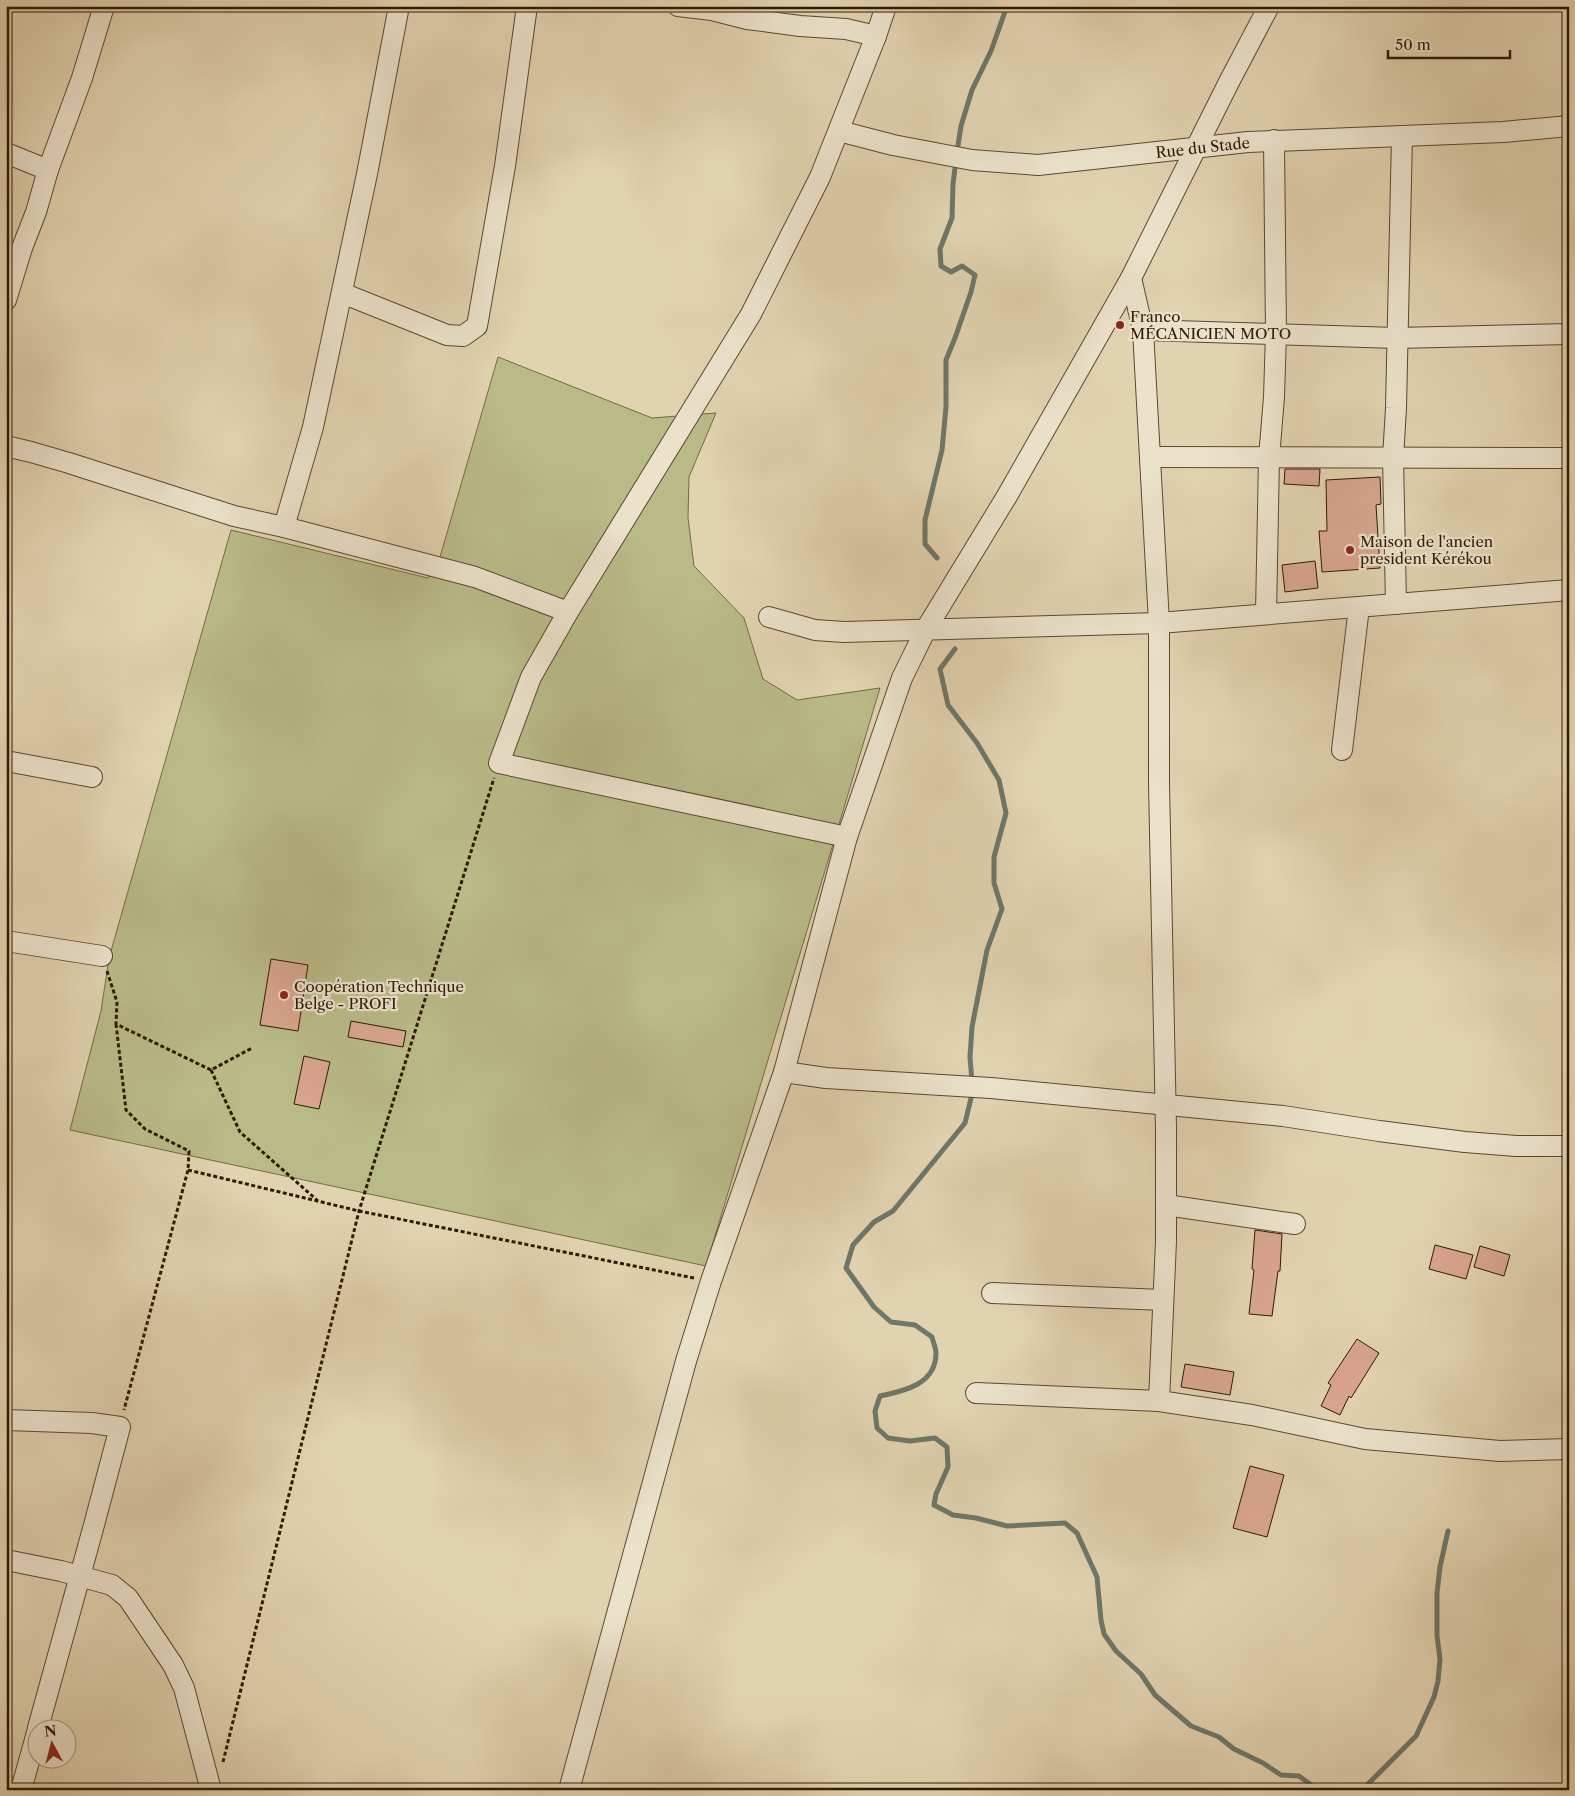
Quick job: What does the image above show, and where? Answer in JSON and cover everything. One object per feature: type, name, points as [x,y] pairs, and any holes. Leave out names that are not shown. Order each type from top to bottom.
[{"type":"street","points":[[6,300],[48,170],[82,78],[104,6]]},
{"type":"street","points":[[284,527],[313,427],[342,293],[399,6]]},
{"type":"street","points":[[342,293],[447,335],[463,336],[478,326],[505,166],[527,6]]},
{"type":"street","points":[[678,6],[712,10],[774,22],[846,29],[876,36]]},
{"type":"street","points":[[847,837],[499,763],[531,676],[568,612],[751,314],[820,177],[886,6]]},
{"type":"street","points":[[569,1790],[686,1361],[784,1072],[847,837],[902,678],[926,629],[1007,496],[1131,278],[1269,6]]},
{"type":"street","name":"Rue du Stade","points":[[839,131],[893,145],[953,157],[985,162],[1038,165],[1197,146],[1274,140],[1503,132],[1569,126]]},
{"type":"street","points":[[1396,604],[1393,458],[1396,408],[1396,338],[1402,136]]},
{"type":"street","points":[[1266,614],[1269,458],[1274,397],[1276,334],[1274,140]]},
{"type":"street","points":[[6,153],[48,170]]},
{"type":"street","points":[[1131,278],[1143,330],[1159,623],[1159,783],[1166,1106],[1166,1205],[1159,1401]]},
{"type":"street","points":[[1143,330],[1396,338],[1569,334]]},
{"type":"street","points":[[6,446],[60,460],[234,516],[475,576],[568,612]]},
{"type":"street","points":[[1151,457],[1569,458]]},
{"type":"street","points":[[769,617],[815,630],[844,632],[1159,623],[1569,590]]},
{"type":"street","points":[[1342,750],[1359,607]]},
{"type":"street","points":[[6,761],[92,777]]},
{"type":"street","points":[[6,941],[102,956]]},
{"type":"street","points":[[784,1072],[826,1078],[991,1088],[1283,1116],[1465,1142],[1516,1146],[1569,1146]]},
{"type":"street","points":[[1166,1205],[1295,1224]]},
{"type":"street","points":[[992,1293],[1163,1300]]},
{"type":"street","points":[[976,1393],[1159,1401],[1252,1416],[1364,1439],[1500,1451],[1569,1449]]},
{"type":"street","points":[[6,1420],[92,1423],[120,1426],[41,1718]]},
{"type":"street","points":[[6,1560],[112,1585],[128,1598],[173,1665],[184,1688],[211,1790]]},
{"type":"street","points":[[21,1790],[28,1765]]},
{"type":"path","points":[[221,1770],[359,1212],[499,763]]},
{"type":"path","points":[[102,956],[117,1002],[116,1024],[126,1110],[145,1129],[189,1152],[188,1170],[120,1426]]},
{"type":"path","points":[[116,1024],[212,1070],[240,1132],[320,1202]]},
{"type":"path","points":[[212,1070],[252,1048]]},
{"type":"path","points":[[188,1170],[359,1212],[712,1281]]},
{"type":"green space","points":[[498,357],[652,418],[716,413],[689,477],[688,518],[694,566],[744,618],[763,679],[797,700],[880,688],[706,1266],[70,1130],[101,1011],[109,958],[231,530],[428,578],[440,557]]},
{"type":"building","points":[[1285,469],[1320,469],[1319,486],[1284,484]]},
{"type":"building","points":[[1380,477],[1381,504],[1376,505],[1380,568],[1322,572],[1319,531],[1327,531],[1326,480]]},
{"type":"building","points":[[1315,561],[1318,588],[1285,592],[1282,565]]},
{"type":"building","name":"Coopération Technique Belge - PROFI","points":[[271,959],[308,965],[298,1031],[260,1025]]},
{"type":"building","points":[[351,1021],[406,1031],[403,1047],[348,1037]]},
{"type":"building","points":[[304,1056],[330,1062],[319,1109],[294,1104]]},
{"type":"building","points":[[1255,1230],[1282,1234],[1280,1271],[1278,1271],[1272,1316],[1249,1314],[1254,1270],[1252,1269]]},
{"type":"building","points":[[1435,1245],[1473,1255],[1466,1279],[1429,1269]]},
{"type":"building","points":[[1480,1246],[1510,1255],[1504,1276],[1474,1267]]},
{"type":"building","points":[[1357,1339],[1379,1353],[1351,1398],[1349,1396],[1340,1415],[1321,1406],[1331,1385],[1328,1383]]},
{"type":"building","points":[[1185,1364],[1234,1372],[1230,1395],[1181,1387]]},
{"type":"building","points":[[1250,1466],[1284,1475],[1267,1537],[1233,1528]]},
{"type":"waterway","points":[[957,152],[961,126],[972,90],[991,51],[1007,6]]},
{"type":"waterway","points":[[937,558],[925,544],[925,520],[942,450],[946,407],[946,360],[971,292],[975,275],[962,266],[951,272],[941,266],[940,249],[952,218],[956,160]]},
{"type":"waterway","points":[[955,649],[940,669],[948,705],[977,743],[999,780],[1006,813],[994,857],[994,883],[1002,909],[987,950],[972,1027],[970,1057],[972,1082]]},
{"type":"waterway","points":[[973,1090],[965,1123],[893,1211],[874,1222],[853,1245],[846,1268],[874,1307],[891,1322],[915,1325],[932,1337],[936,1349],[935,1364],[925,1379],[899,1392],[880,1396],[875,1411],[877,1428],[888,1438],[910,1441],[935,1438],[947,1447],[948,1467],[936,1494],[934,1505],[953,1515],[976,1518],[1007,1526],[1065,1523],[1077,1533],[1097,1577],[1104,1634],[1116,1651],[1141,1674],[1155,1695],[1191,1726],[1219,1737],[1234,1749],[1263,1763],[1281,1775],[1299,1776],[1314,1787],[1323,1790]]},
{"type":"waterway","points":[[1362,1790],[1416,1736],[1434,1697],[1440,1659],[1437,1636],[1437,1593],[1440,1567],[1448,1531]]},
{"type":"place","name":"Franco MÉCANICIEN MOTO","points":[[1120,325]]},
{"type":"place","name":"Maison de l'ancien president Kérékou","points":[[1350,550]]},
{"type":"place","name":"Coopération Technique Belge - PROFI","points":[[284,995]]}]
